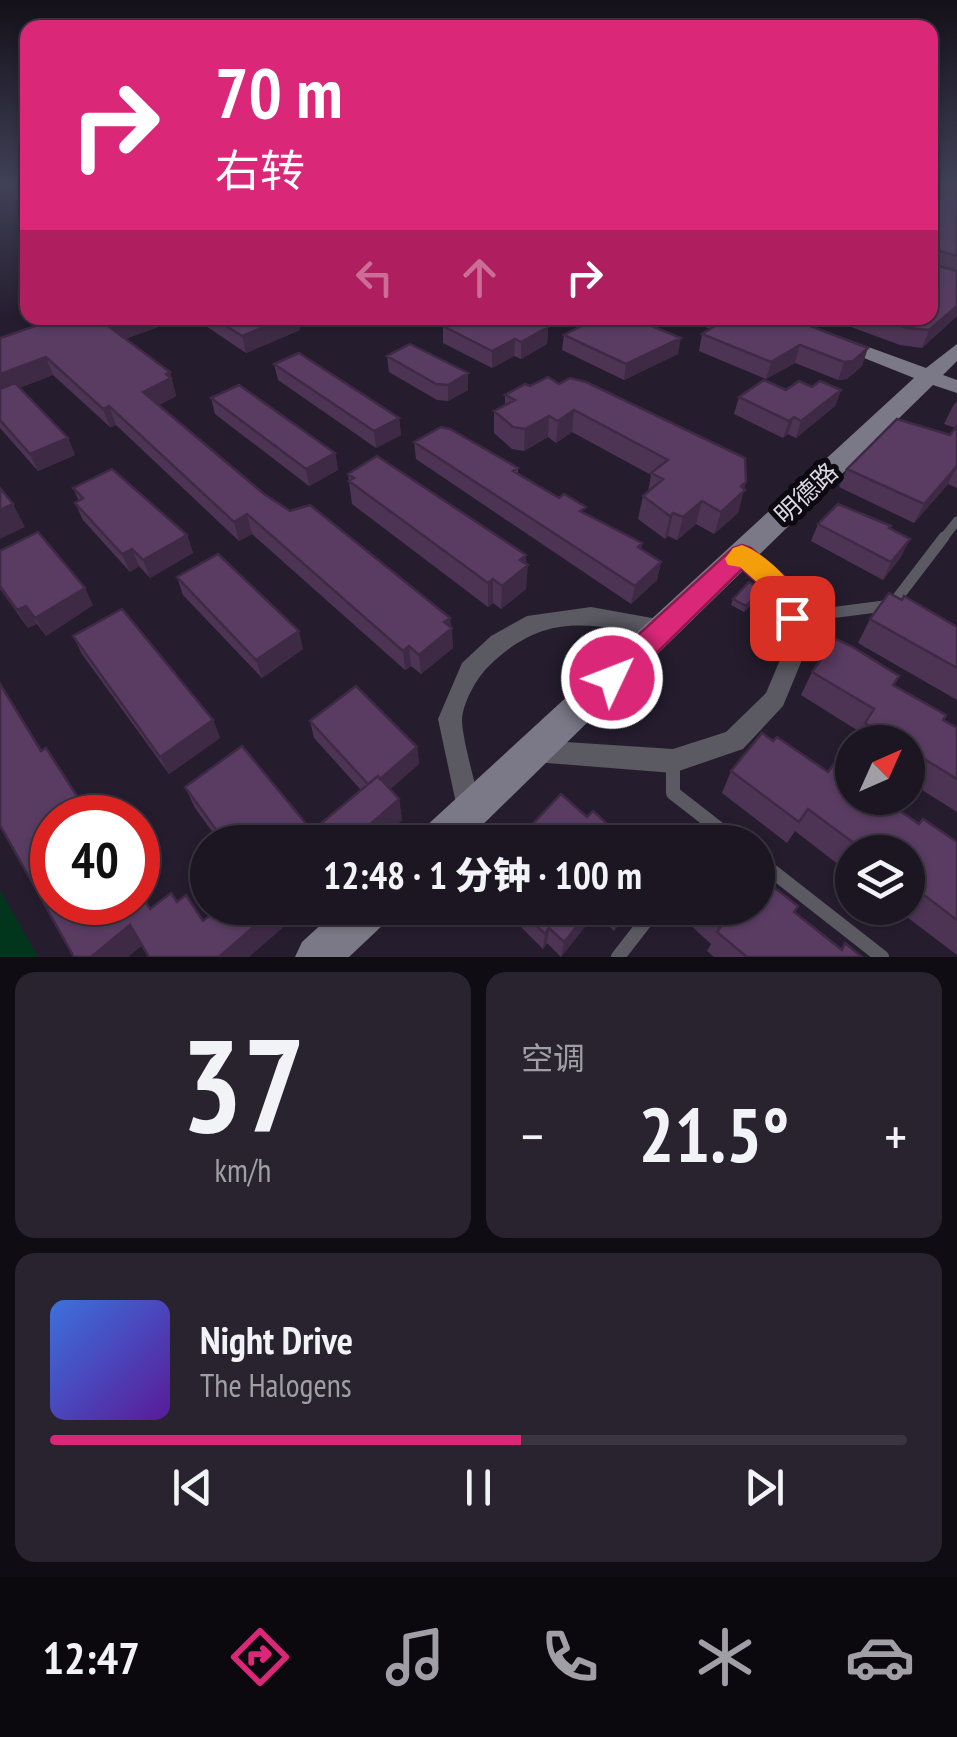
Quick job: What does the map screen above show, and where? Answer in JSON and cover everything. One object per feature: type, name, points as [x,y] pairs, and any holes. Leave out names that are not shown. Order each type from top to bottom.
[{"type":"street","points":[[792,325],[943,382]]},
{"type":"street","name":"明德路","points":[[456,825],[742,554],[943,382],[957,350]]},
{"type":"street","points":[[534,751],[673,761],[734,741],[776,699],[796,648],[788,594],[742,554]]},
{"type":"street","points":[[469,813],[450,719],[470,670],[500,642],[536,622],[591,615],[663,629]]},
{"type":"street","points":[[317,957],[352,925]]},
{"type":"lane","points":[[792,625],[892,606],[957,521]]},
{"type":"lane","points":[[792,625],[842,660]]},
{"type":"lane","points":[[673,761],[673,793],[713,825]]},
{"type":"lane","points":[[775,873],[882,957]]},
{"type":"lane","points":[[618,957],[643,925]]},
{"type":"green space","points":[[0,890],[38,957],[0,957]]},
{"type":"building","points":[[938,229],[957,229],[957,256],[938,250]]},
{"type":"building","points":[[938,266],[957,271],[957,306],[938,322]]},
{"type":"building","points":[[38,325],[111,325],[108,326],[170,372],[166,374],[171,378],[143,392],[264,494],[290,511],[310,505],[450,618],[444,622],[452,628],[419,655],[409,646],[403,651],[247,514],[234,522],[109,406],[103,409],[46,357],[0,374],[0,338]]},
{"type":"building","points":[[225,325],[270,325],[242,336]]},
{"type":"building","points":[[583,325],[650,325],[681,338],[626,364],[564,335]]},
{"type":"building","points":[[716,325],[807,325],[868,348],[853,361],[844,362],[800,345],[771,362],[702,334]]},
{"type":"building","points":[[898,325],[935,325],[929,330]]},
{"type":"building","points":[[443,326],[548,327],[521,342],[515,339],[492,351]]},
{"type":"building","points":[[410,344],[468,373],[448,385],[436,384],[387,356]]},
{"type":"building","points":[[299,353],[399,418],[374,431],[274,364]]},
{"type":"building","points":[[548,377],[559,384],[570,378],[586,382],[745,458],[746,482],[741,486],[745,490],[721,512],[702,501],[683,517],[673,513],[670,516],[643,496],[663,479],[651,473],[668,460],[574,410],[558,421],[549,416],[525,429],[513,427],[494,411],[515,400],[505,395]]},
{"type":"building","points":[[764,380],[786,390],[799,381],[812,387],[820,381],[841,390],[801,421],[794,417],[789,421],[739,397]]},
{"type":"building","points":[[15,383],[68,438],[30,454],[0,420],[0,389]]},
{"type":"building","points":[[239,385],[335,453],[306,469],[211,398]]},
{"type":"building","points":[[897,419],[950,435],[957,426],[957,466],[924,504],[847,469]]},
{"type":"building","points":[[441,427],[518,468],[513,471],[559,498],[564,494],[586,507],[580,511],[642,543],[638,547],[661,562],[635,586],[414,442]]},
{"type":"building","points":[[377,456],[526,555],[520,560],[528,565],[502,586],[493,579],[488,583],[349,481],[354,478],[348,474]]},
{"type":"building","points":[[112,469],[187,535],[143,560],[132,549],[122,554],[75,503],[83,498],[73,488]]},
{"type":"building","points":[[0,488],[13,504],[0,510]]},
{"type":"building","points":[[838,504],[891,526],[910,539],[891,562],[818,524]]},
{"type":"building","points":[[38,532],[85,588],[35,618],[26,606],[17,610],[0,586],[0,551]]},
{"type":"building","points":[[218,554],[299,631],[256,660],[177,577]]},
{"type":"building","points":[[749,582],[762,590],[746,606],[733,599]]},
{"type":"building","points":[[889,593],[902,600],[904,596],[957,627],[957,668],[870,619]]},
{"type":"building","points":[[122,609],[213,720],[160,757],[73,636]]},
{"type":"building","points":[[836,639],[899,676],[893,685],[946,715],[943,720],[957,728],[957,779],[925,759],[925,725],[868,725],[865,723],[874,709],[812,672]]},
{"type":"building","points":[[0,684],[41,751],[46,748],[76,795],[30,795],[30,879],[0,825]]},
{"type":"building","points":[[356,686],[417,747],[380,779],[378,776],[368,784],[310,721]]},
{"type":"building","points":[[762,733],[773,741],[777,737],[828,772],[835,765],[835,815],[906,815],[919,824],[923,819],[957,842],[957,920],[925,896],[925,835],[843,835],[808,809],[799,822],[731,771]]},
{"type":"building","points":[[242,746],[307,825],[213,825],[185,787]]},
{"type":"building","points":[[378,776],[399,799],[369,825],[319,825]]},
{"type":"building","points":[[561,794],[587,817],[593,811],[608,825],[532,825]]},
{"type":"building","points":[[775,888],[798,906],[794,912],[842,950],[845,943],[862,957],[747,957],[717,932],[722,925],[775,925]]},
{"type":"building","points":[[171,893],[177,902],[186,895],[190,901],[190,925],[256,925],[219,957],[149,957],[130,925],[160,925],[160,901]]},
{"type":"building","points":[[56,925],[130,925],[91,957],[74,957]]},
{"type":"building","points":[[536,925],[578,925],[564,942],[549,928],[545,934]]},
{"type":"slow traffic","points":[[737,559],[742,554],[777,585]]},
{"type":"route","points":[[612,678],[742,554],[788,594],[792,618]]}]
